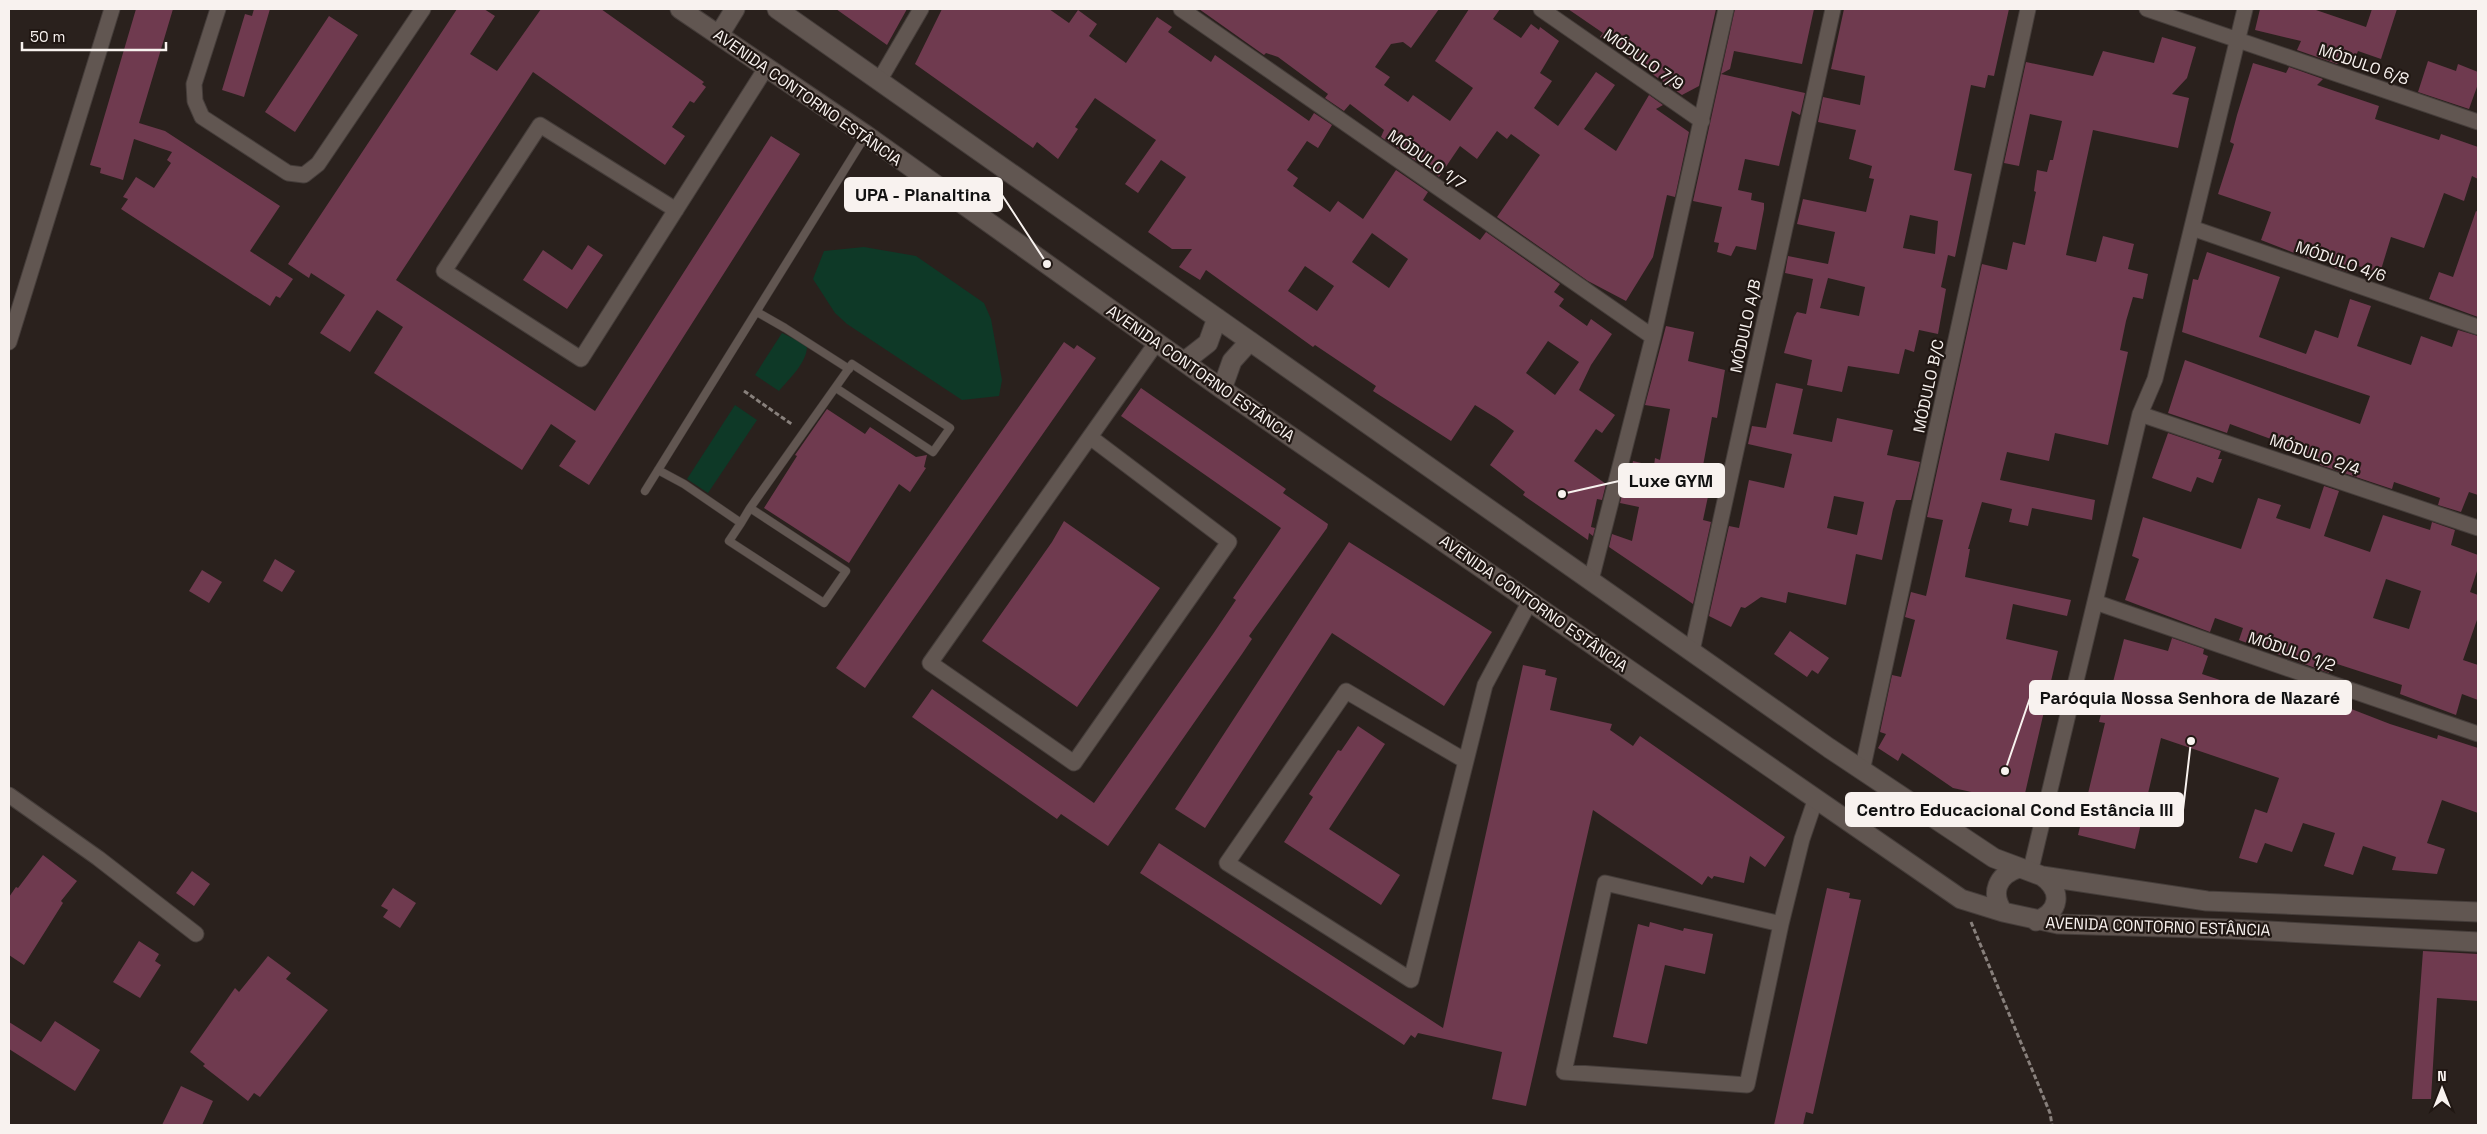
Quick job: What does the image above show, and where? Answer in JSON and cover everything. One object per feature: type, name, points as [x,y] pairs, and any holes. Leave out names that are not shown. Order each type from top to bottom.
[{"type":"street","points":[[9,342],[112,9]]},
{"type":"street","points":[[218,9],[194,84],[194,101],[202,117],[288,173],[304,175],[318,164],[424,9]]},
{"type":"street","name":"AVENIDA CONTORNO ESTÂNCIA","points":[[680,9],[866,135],[1222,388],[1961,899],[2036,921],[2058,924],[2231,929],[2478,942]]},
{"type":"street","points":[[719,35],[735,9]]},
{"type":"street","name":"AVENIDA CONTORNO ESTÂNCIA","points":[[777,9],[1862,771],[1994,858],[2030,872],[2207,901],[2478,912]]},
{"type":"street","points":[[879,81],[921,9]]},
{"type":"street","name":"MÓDULO 1/7","points":[[1181,9],[1652,337]]},
{"type":"street","name":"MÓDULO 7/9","points":[[1541,9],[1702,121]]},
{"type":"street","points":[[1590,580],[1652,337],[1726,9]]},
{"type":"street","name":"MÓDULO A/B","points":[[1692,651],[1833,9]]},
{"type":"street","name":"MÓDULO B/C","points":[[1862,771],[2028,9]]},
{"type":"street","name":"MÓDULO 6/8","points":[[2147,9],[2478,122]]},
{"type":"street","points":[[2030,872],[2140,414],[2155,379],[2245,9]]},
{"type":"street","points":[[676,210],[540,125],[444,271],[581,359],[676,210],[766,68]]},
{"type":"street","name":"MÓDULO 4/6","points":[[2192,228],[2478,326]]},
{"type":"street","points":[[1185,362],[1208,343],[1217,318]]},
{"type":"street","points":[[1222,388],[1232,361],[1250,341]]},
{"type":"street","points":[[1090,437],[1229,542],[1074,763],[930,663],[1090,437],[1158,342]]},
{"type":"street","name":"MÓDULO 2/4","points":[[2140,414],[2478,528]]},
{"type":"street","points":[[1464,760],[1346,691],[1227,863],[1411,980],[1464,760],[1485,685],[1530,601]]},
{"type":"street","name":"MÓDULO 1/2","points":[[2095,602],[2478,734]]},
{"type":"street","points":[[9,795],[98,858],[196,934]]},
{"type":"street","points":[[1781,924],[1605,883],[1564,1072],[1746,1085],[1781,924],[1802,839],[1816,798]]},
{"type":"street","points":[[2003,912],[1995,895],[2002,877],[2030,872],[2052,886],[2056,901],[2053,910],[2045,917],[2036,921]]},
{"type":"lane","points":[[644,491],[866,135]]},
{"type":"lane","points":[[757,312],[849,369]]},
{"type":"lane","points":[[750,508],[846,571],[824,603],[729,540],[750,508],[852,364],[950,428],[933,452],[836,388]]},
{"type":"lane","points":[[658,470],[684,484],[741,523]]},
{"type":"path","points":[[744,391],[804,433]]},
{"type":"path","points":[[1961,899],[2050,1113],[2052,1125]]},
{"type":"green space","points":[[864,247],[916,256],[984,303],[991,319],[1002,380],[999,396],[962,400],[847,324],[835,313],[813,279],[824,251]]},
{"type":"green space","points":[[782,333],[807,345],[801,364],[779,391],[755,375]]},
{"type":"green space","points":[[735,405],[757,420],[708,493],[687,479]]},
{"type":"building","points":[[136,9],[173,9],[139,123],[165,131],[280,206],[250,251],[293,279],[280,298],[276,296],[270,306],[121,209],[128,199],[123,197],[136,177],[154,188],[171,163],[167,160],[172,152],[134,139],[123,180],[100,173],[101,168],[90,165]]},
{"type":"building","points":[[254,9],[270,9],[244,97],[222,90],[245,14],[252,16]]},
{"type":"building","points":[[457,9],[484,9],[495,16],[470,54],[497,71],[541,9],[601,9],[704,82],[702,84],[706,87],[694,103],[690,101],[672,127],[685,136],[665,165],[533,72],[396,280],[595,411],[771,136],[800,154],[589,485],[559,466],[576,441],[551,424],[522,470],[374,373],[403,327],[377,310],[350,352],[320,333],[345,295],[311,273],[309,278],[288,264]]},
{"type":"building","points":[[836,9],[907,9],[887,45]]},
{"type":"building","points":[[942,9],[1049,9],[1069,23],[1078,10],[1097,24],[1089,36],[1126,63],[1157,17],[1172,27],[1168,32],[1211,62],[1215,55],[1309,121],[1314,113],[1332,125],[1318,148],[1307,141],[1287,170],[1298,178],[1293,186],[1330,212],[1338,201],[1363,219],[1396,170],[1428,192],[1423,200],[1480,240],[1486,232],[1560,284],[1554,292],[1564,299],[1559,306],[1587,326],[1591,319],[1612,334],[1591,365],[1579,390],[1615,415],[1602,433],[1596,429],[1574,461],[1606,484],[1602,500],[1597,499],[1591,527],[1595,528],[1593,536],[1589,533],[1588,540],[1523,495],[1525,492],[1490,465],[1514,431],[1496,418],[1475,405],[1451,441],[1373,391],[1376,386],[1315,345],[1313,347],[1206,270],[1200,280],[1179,267],[1192,249],[1172,249],[1148,232],[1186,177],[1161,160],[1138,193],[1125,184],[1156,140],[1095,98],[1075,127],[1078,129],[1058,159],[1037,142],[1033,148],[915,64]],"holes":[[[1372,233],[1408,259],[1389,288],[1352,262]],[[1305,266],[1334,286],[1317,311],[1288,291]],[[1548,341],[1579,362],[1555,395],[1526,373]]]},
{"type":"building","points":[[1199,9],[1439,9],[1411,48],[1403,42],[1391,44],[1375,67],[1390,77],[1384,85],[1408,102],[1413,95],[1450,121],[1473,88],[1435,61],[1469,9],[1500,9],[1493,19],[1521,38],[1531,24],[1539,30],[1540,27],[1559,41],[1540,73],[1552,81],[1534,108],[1558,126],[1596,72],[1615,85],[1584,129],[1616,151],[1649,95],[1663,105],[1656,109],[1689,132],[1675,197],[1667,195],[1653,257],[1626,301],[1588,281],[1497,217],[1540,155],[1511,134],[1507,139],[1497,131],[1477,159],[1460,146],[1439,177],[1381,137],[1384,130],[1350,104],[1344,111],[1325,98],[1328,94],[1278,57],[1266,53],[1264,55]]},
{"type":"building","points":[[1568,9],[1716,9],[1699,86],[1682,95],[1600,37],[1603,33]]},
{"type":"building","points":[[1735,9],[1814,9],[1802,64],[1734,51],[1730,69],[1721,74],[1805,93],[1800,115],[1792,111],[1779,166],[1745,159],[1738,190],[1752,193],[1751,200],[1764,203],[1764,209],[1756,250],[1736,246],[1731,256],[1717,252],[1719,243],[1714,242],[1722,207],[1693,201]]},
{"type":"building","points":[[1844,9],[2009,9],[1994,76],[1988,75],[1985,88],[1971,85],[1954,170],[1972,174],[1955,257],[1948,255],[1941,287],[1946,289],[1938,334],[1919,330],[1914,352],[1905,349],[1899,374],[1848,366],[1842,392],[1807,385],[1812,360],[1784,353],[1794,317],[1797,312],[1806,314],[1813,279],[1785,273],[1788,256],[1828,264],[1835,232],[1797,224],[1803,199],[1866,212],[1874,179],[1869,178],[1872,166],[1849,159],[1856,130],[1818,122],[1823,97],[1860,105],[1865,76],[1831,69]],"holes":[[[1910,215],[1938,221],[1935,254],[1903,248]],[[1828,278],[1865,287],[1859,316],[1820,308]]]},
{"type":"building","points":[[2260,9],[2313,9],[2366,27],[2372,9],[2397,9],[2381,59],[2358,51],[2354,61],[2343,58],[2337,64],[2297,50],[2301,41],[2255,30]]},
{"type":"building","points":[[329,16],[358,35],[295,132],[265,112]]},
{"type":"building","points":[[2162,37],[2196,47],[2187,78],[2172,94],[2189,98],[2178,148],[2093,130],[2066,255],[2096,262],[2103,236],[2134,244],[2128,269],[2148,274],[2143,299],[2133,297],[2126,321],[2120,350],[2128,352],[2108,445],[2055,433],[2049,461],[2007,452],[2000,480],[2095,500],[2092,520],[2032,508],[2028,526],[2009,522],[2012,509],[1982,502],[1968,549],[1970,549],[1965,577],[2071,600],[2067,616],[2013,604],[2006,639],[2058,651],[2023,802],[2021,801],[2015,825],[1987,806],[1990,796],[1953,788],[1902,753],[1898,761],[1878,748],[1886,734],[1880,732],[1892,675],[1901,677],[1915,620],[1905,617],[1911,592],[1926,596],[1943,520],[1927,517],[1982,264],[2007,270],[2013,242],[2025,245],[2036,192],[2034,191],[2037,170],[2047,172],[2050,160],[2053,160],[2062,121],[2030,114],[2019,166],[2004,163],[2026,62],[2093,76],[2103,51],[2154,63]]},
{"type":"building","points":[[2428,61],[2456,71],[2458,64],[2478,72],[2478,84],[2469,109],[2418,92]]},
{"type":"building","points":[[2253,63],[2286,73],[2289,67],[2323,79],[2317,85],[2379,106],[2375,119],[2439,140],[2441,134],[2478,147],[2478,179],[2472,176],[2464,201],[2444,193],[2424,248],[2391,237],[2380,273],[2352,264],[2349,272],[2335,268],[2317,245],[2312,260],[2261,240],[2271,212],[2218,194],[2234,144],[2230,142]]},
{"type":"building","points":[[2476,211],[2478,212],[2478,317],[2429,299],[2439,272],[2453,277]]},
{"type":"building","points":[[588,245],[603,255],[567,309],[523,280],[543,250],[572,270]]},
{"type":"building","points":[[2207,252],[2280,277],[2259,337],[2306,354],[2315,330],[2338,338],[2350,299],[2371,306],[2357,346],[2411,365],[2421,336],[2452,347],[2458,330],[2478,336],[2478,495],[2469,492],[2461,512],[2438,505],[2440,498],[2394,482],[2392,489],[2320,465],[2321,461],[2277,445],[2279,442],[2230,424],[2227,433],[2168,413],[2185,360],[2360,424],[2370,396],[2182,332],[2193,279],[2198,280]]},
{"type":"building","points":[[1666,326],[1694,332],[1688,361],[1725,370],[1717,418],[1712,417],[1702,471],[1713,473],[1703,520],[1711,522],[1693,604],[1609,547],[1612,534],[1632,541],[1639,507],[1620,503],[1622,495],[1626,498],[1633,461],[1654,466],[1655,458],[1660,460],[1670,409],[1645,405]]},
{"type":"building","points":[[1064,342],[1074,349],[1077,345],[1096,358],[865,688],[836,668]]},
{"type":"building","points":[[1776,383],[1803,389],[1793,434],[1832,442],[1837,418],[1893,430],[1887,455],[1920,462],[1911,500],[1896,500],[1882,560],[1856,554],[1846,605],[1788,592],[1786,603],[1761,597],[1745,608],[1741,607],[1731,627],[1709,616],[1729,526],[1739,528],[1749,480],[1784,488],[1792,454],[1748,444],[1752,426],[1766,428]],"holes":[[[1834,496],[1864,502],[1857,535],[1827,528]]]},
{"type":"building","points":[[1141,388],[1286,489],[1283,493],[1328,524],[1249,636],[1252,639],[1242,654],[1108,846],[1061,814],[1057,819],[912,717],[932,689],[1094,803],[1213,634],[1236,600],[1233,598],[1281,528],[1121,416]]},
{"type":"building","points":[[827,409],[865,434],[870,427],[916,457],[927,455],[924,467],[926,468],[910,492],[899,484],[849,563],[764,508],[797,456],[795,455]]},
{"type":"building","points":[[2168,433],[2221,451],[2218,459],[2222,459],[2213,483],[2197,477],[2191,492],[2152,478]]},
{"type":"building","points":[[2324,486],[2339,491],[2324,536],[2370,552],[2383,515],[2430,530],[2432,522],[2455,530],[2451,545],[2478,555],[2478,568],[2470,592],[2478,595],[2478,617],[2463,660],[2478,665],[2478,700],[2462,694],[2456,715],[2400,694],[2402,685],[2331,662],[2329,673],[2239,640],[2243,628],[2215,618],[2210,632],[2125,600],[2139,559],[2132,556],[2143,517],[2241,549],[2258,498],[2281,505],[2276,518],[2310,529]],"holes":[[[2386,579],[2421,591],[2409,629],[2373,618]]]},
{"type":"building","points":[[1064,521],[1160,588],[1077,707],[982,641],[1052,542]]},
{"type":"building","points":[[1349,542],[1492,632],[1444,706],[1332,633],[1205,828],[1175,809]]},
{"type":"building","points":[[275,559],[295,571],[282,592],[263,581]]},
{"type":"building","points":[[202,570],[222,582],[209,603],[189,591]]},
{"type":"building","points":[[1790,631],[1829,658],[1818,674],[1812,670],[1807,677],[1774,654]]},
{"type":"building","points":[[2172,638],[2204,649],[2203,654],[2208,656],[2202,674],[2292,704],[2300,683],[2324,691],[2323,698],[2390,724],[2437,739],[2438,735],[2478,748],[2478,813],[2442,800],[2427,843],[2445,849],[2437,874],[2392,870],[2396,857],[2363,846],[2353,875],[2324,866],[2335,833],[2303,823],[2292,852],[2265,843],[2257,863],[2239,858],[2255,809],[2267,813],[2279,778],[2161,738],[2135,849],[2078,835],[2105,723],[2099,722],[2109,681],[2113,682],[2124,639],[2168,651]]},
{"type":"building","points":[[1523,665],[1546,670],[1545,675],[1557,678],[1550,710],[1612,724],[1610,730],[1633,746],[1640,736],[1785,837],[1765,867],[1750,856],[1744,883],[1714,876],[1712,879],[1708,876],[1702,885],[1593,810],[1526,1106],[1492,1099],[1502,1052],[1418,1033],[1415,1038],[1411,1035],[1404,1045],[1140,873],[1159,843],[1443,1028]]},
{"type":"building","points":[[1358,726],[1385,744],[1329,829],[1400,875],[1381,905],[1284,842],[1313,797],[1309,794],[1338,750],[1341,751]]},
{"type":"building","points":[[43,855],[77,881],[61,901],[63,903],[24,965],[9,955],[9,897]]},
{"type":"building","points":[[192,871],[210,884],[194,906],[176,893]]},
{"type":"building","points":[[393,888],[416,903],[400,928],[383,917],[388,910],[381,906]]},
{"type":"building","points":[[1827,888],[1850,893],[1849,898],[1861,900],[1813,1114],[1806,1112],[1803,1125],[1774,1125]]},
{"type":"building","points":[[1650,922],[1683,931],[1684,928],[1713,934],[1705,974],[1665,965],[1647,1044],[1613,1037],[1638,924],[1649,927]]},
{"type":"building","points":[[139,941],[159,954],[155,961],[161,965],[140,998],[113,982]]},
{"type":"building","points":[[2423,951],[2478,954],[2478,1001],[2437,998],[2431,1099],[2412,1099]]},
{"type":"building","points":[[268,956],[291,973],[286,979],[328,1010],[260,1097],[254,1093],[248,1101],[203,1066],[205,1064],[190,1052],[235,988],[239,992]]},
{"type":"building","points":[[55,1021],[100,1050],[75,1091],[9,1049],[9,1022],[41,1042]]},
{"type":"building","points":[[181,1086],[213,1101],[202,1125],[162,1125]]},
{"type":"place","name":"UPA - Planaltina","points":[[1047,264]]},
{"type":"place","name":"Luxe GYM","points":[[1562,494]]},
{"type":"place","name":"Centro Educacional Cond Estância III","points":[[2191,741]]},
{"type":"place","name":"Paróquia Nossa Senhora de Nazaré","points":[[2005,771]]}]
